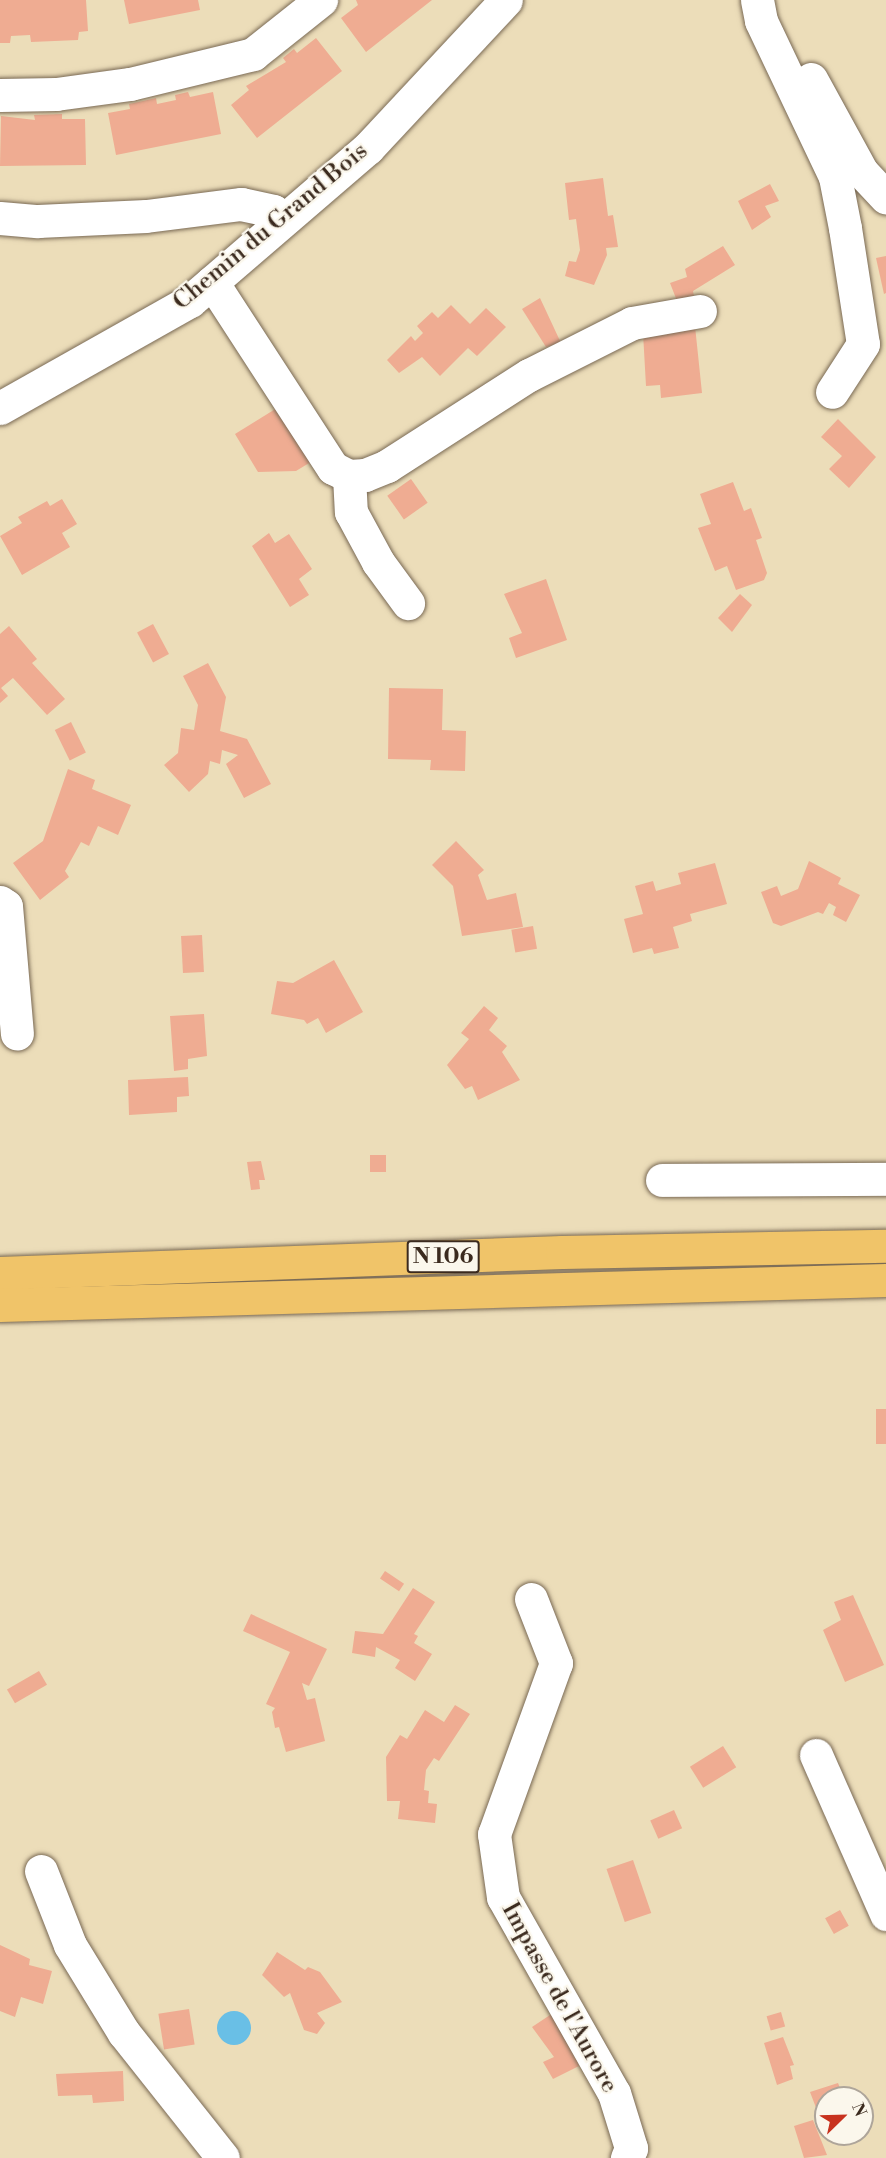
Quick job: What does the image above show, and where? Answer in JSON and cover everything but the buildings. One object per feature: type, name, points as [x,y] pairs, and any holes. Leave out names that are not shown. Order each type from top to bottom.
[{"type":"main road","name":"N 106","points":[[0,1273],[562,1252],[886,1246]]},
{"type":"main road","name":"N 106","points":[[0,1305],[886,1280]]},
{"type":"street","points":[[0,95],[56,94],[130,84],[253,54],[321,0]]},
{"type":"street","name":"Chemin du Grand Bois","points":[[0,408],[190,302],[368,148],[506,0]]},
{"type":"street","points":[[757,0],[761,21],[835,177],[845,228],[863,344],[832,392]]},
{"type":"street","points":[[770,0],[862,172],[886,198]]},
{"type":"street","points":[[0,219],[38,221],[146,216],[242,204],[273,210],[285,219]]},
{"type":"street","points":[[212,282],[333,468],[349,476],[365,476],[387,466],[529,375],[632,323],[700,311]]},
{"type":"street","points":[[349,476],[351,512],[378,562],[408,603]]},
{"type":"street","points":[[0,902],[6,906],[17,1034]]},
{"type":"street","points":[[662,1180],[886,1179]]},
{"type":"street","name":"Impasse de l'Aurore","points":[[531,1599],[556,1663],[494,1833],[503,1897],[614,2093],[631,2148],[627,2158]]},
{"type":"street","points":[[816,1755],[886,1914]]},
{"type":"street","points":[[41,1871],[70,1946],[124,2033],[223,2158]]},
{"type":"water","points":[[234,2011],[246,2016],[251,2028],[246,2040],[234,2045],[222,2040],[217,2028],[222,2016]]}]
